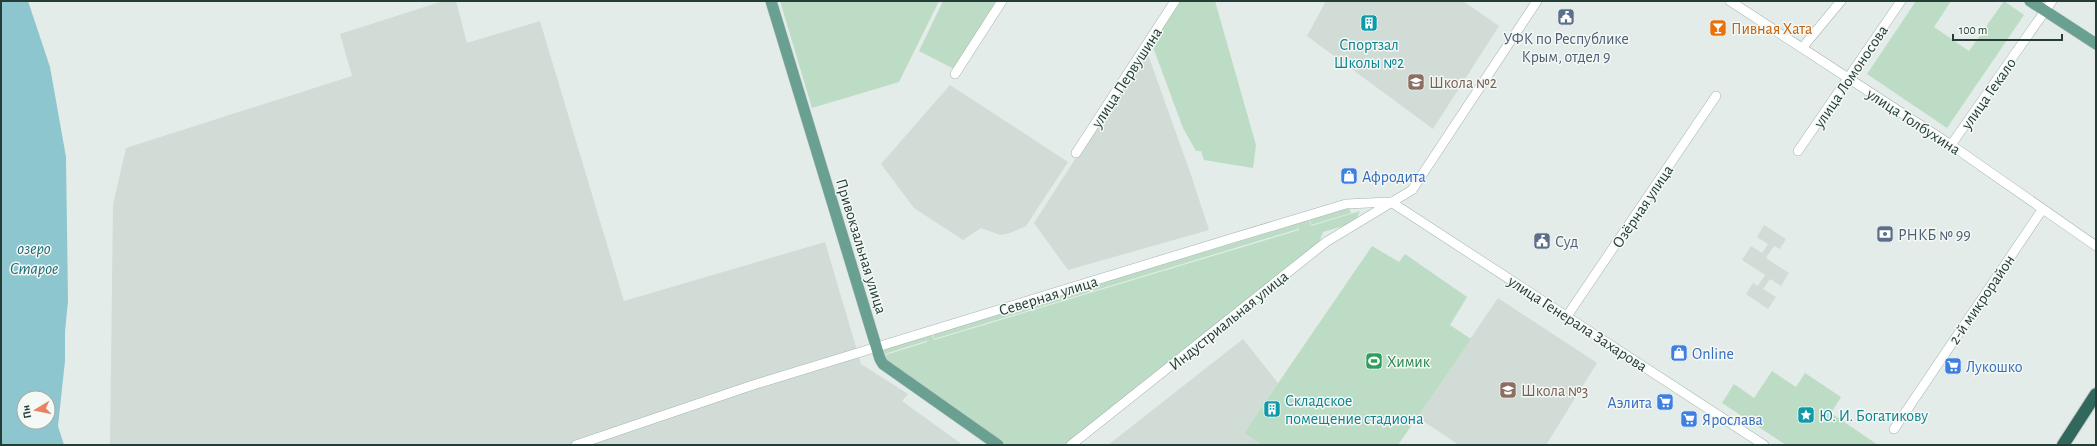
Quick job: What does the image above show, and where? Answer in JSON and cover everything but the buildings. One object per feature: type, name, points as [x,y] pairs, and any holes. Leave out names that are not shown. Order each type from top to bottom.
[{"type":"highway","points":[[2063,445],[2096,394]]},
{"type":"main road","name":"Привокзальная улица","points":[[772,1],[876,348],[883,364],[998,445]]},
{"type":"main road","points":[[2030,1],[2096,44]]},
{"type":"street","points":[[955,74],[1002,1]]},
{"type":"street","name":"улица Первушина","points":[[1076,153],[1175,1]]},
{"type":"street","name":"Индустриальная улица","points":[[1071,445],[1326,242],[1412,190],[1538,1]]},
{"type":"street","name":"улица Толбухина","points":[[1730,1],[1951,145],[2042,210],[2096,246]]},
{"type":"street","points":[[1802,48],[1841,1]]},
{"type":"street","name":"улица Ломоносова","points":[[1798,151],[1901,1]]},
{"type":"street","name":"улица Гекало","points":[[1951,145],[2052,1]]},
{"type":"street","name":"Озёрная улица","points":[[1567,316],[1716,96]]},
{"type":"street","name":"Северная улица","points":[[576,445],[628,429],[708,400],[1346,204],[1391,202]]},
{"type":"street","name":"улица Генерала Захарова","points":[[1391,202],[1764,445]]},
{"type":"street","name":"2-й микрорайон","points":[[1894,429],[2042,210]]},
{"type":"shaded area","points":[[443,1],[456,1],[467,43],[540,21],[624,301],[825,242],[861,364],[908,394],[902,401],[963,445],[110,445],[113,205],[126,148],[352,76],[340,34]]},
{"type":"shaded area","name":"Школа №2","points":[[1326,1],[1463,1],[1499,26],[1433,129],[1307,36]]},
{"type":"shaded area","points":[[1146,49],[1209,230],[1068,270],[1034,223]]},
{"type":"shaded area","points":[[950,85],[1068,162],[1026,226],[1010,233],[1000,235],[981,228],[963,240],[914,208],[881,164]]},
{"type":"shaded area","points":[[1764,225],[1786,239],[1780,249],[1774,246],[1766,258],[1789,273],[1781,286],[1770,279],[1763,289],[1776,297],[1768,309],[1746,294],[1753,283],[1758,286],[1765,275],[1742,260],[1751,246],[1762,253],[1768,244],[1757,237]]},
{"type":"shaded area","name":"Школа №3","points":[[1498,298],[1597,363],[1546,445],[1459,445],[1417,417]]},
{"type":"shaded area","points":[[1243,339],[1278,383],[1244,433],[1262,445],[1108,445]]},
{"type":"green space","points":[[780,1],[939,1],[899,82],[812,108]]},
{"type":"green space","points":[[943,1],[998,1],[954,69],[919,51]]},
{"type":"green space","points":[[1178,1],[1215,1],[1256,145],[1253,168],[1204,160],[1201,151],[1196,151],[1183,128],[1153,47],[1157,35]]},
{"type":"green space","points":[[1916,1],[1951,1],[1934,27],[1969,51],[2004,1],[2024,15],[1947,128],[1867,74]]},
{"type":"green space","points":[[1349,208],[1351,213],[1311,225],[1310,220]]},
{"type":"green space","points":[[1360,211],[1357,218],[1347,225],[1323,232],[1318,245],[1304,257],[1064,445],[1006,445],[887,363],[882,356],[927,342],[925,337],[932,335],[934,340],[1299,230],[1297,224],[1309,220],[1311,226]]},
{"type":"green space","points":[[1297,224],[1298,229],[934,339],[933,334]]},
{"type":"green space","name":"Химик","points":[[1372,246],[1399,262],[1405,254],[1467,297],[1450,325],[1471,339],[1398,445],[1262,445],[1244,433]]},
{"type":"green space","points":[[925,337],[926,341],[885,354],[883,349]]},
{"type":"green space","points":[[1772,371],[1796,387],[1805,373],[1841,397],[1831,413],[1878,445],[1786,445],[1722,403],[1734,384],[1754,398]]},
{"type":"water","name":"озеро Старое","points":[[1,1],[28,1],[50,67],[66,157],[68,301],[65,332],[65,361],[58,426],[64,445],[1,445]]},
{"type":"place","name":"УФК по Республике Крым, отдел 9","points":[[1566,17]]},
{"type":"place","name":"Спортзал Школы №2","points":[[1369,23]]},
{"type":"place","name":"Пивная Хата","points":[[1718,28]]},
{"type":"place","name":"Школа №2","points":[[1416,82]]},
{"type":"place","name":"Афродита","points":[[1349,176]]},
{"type":"place","name":"РНКБ № 99","points":[[1885,234]]},
{"type":"place","name":"Суд","points":[[1542,241]]},
{"type":"place","name":"Online","points":[[1679,353]]},
{"type":"place","name":"Химик","points":[[1374,361]]},
{"type":"place","name":"Лукошко","points":[[1953,366]]},
{"type":"place","name":"Школа №3","points":[[1508,390]]},
{"type":"place","name":"Аэлита","points":[[1665,402]]},
{"type":"place","name":"Складское помещение стадиона","points":[[1272,409]]},
{"type":"place","name":"Ю. И. Богатикову","points":[[1806,415]]},
{"type":"place","name":"Ярослава","points":[[1689,419]]}]
